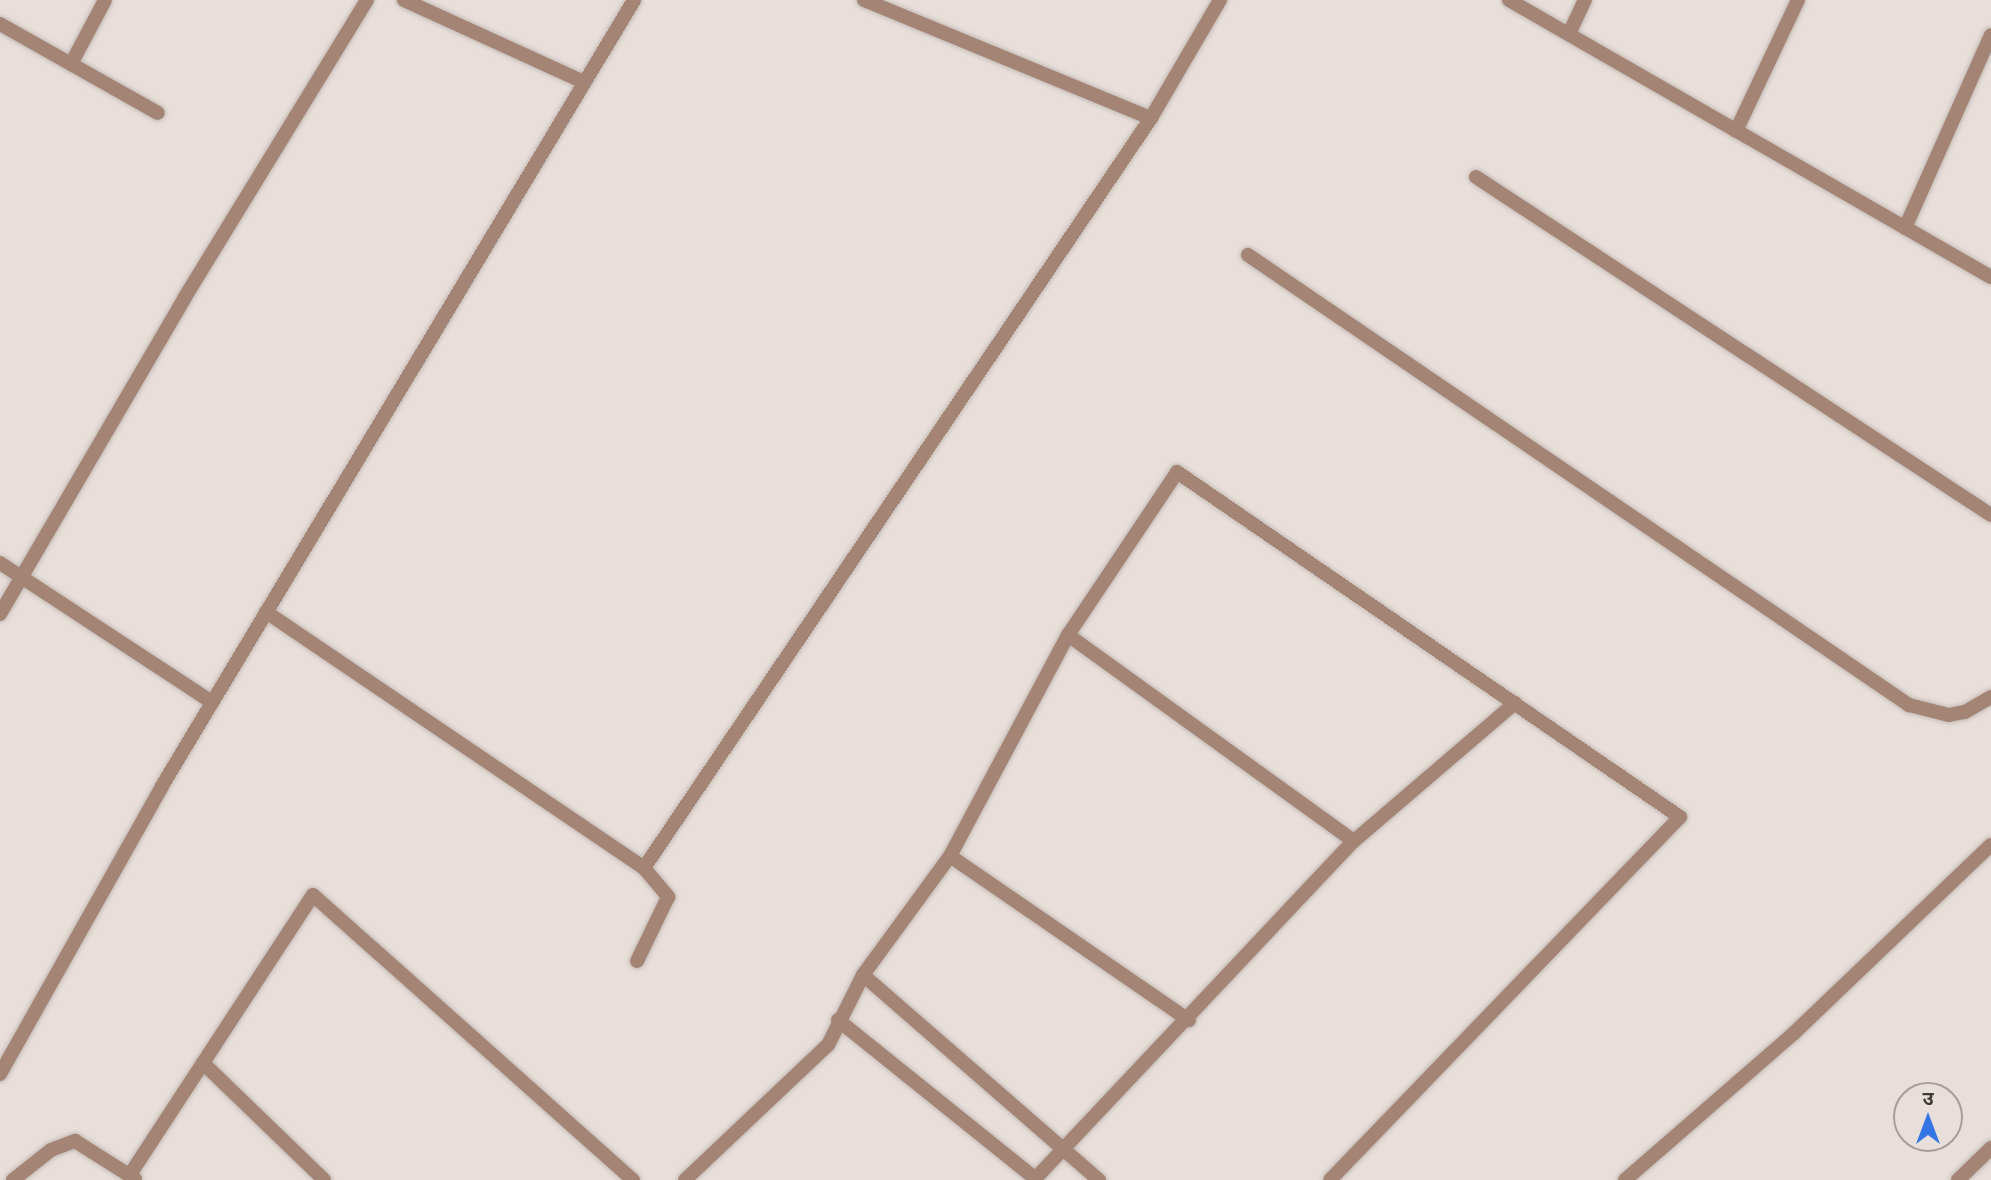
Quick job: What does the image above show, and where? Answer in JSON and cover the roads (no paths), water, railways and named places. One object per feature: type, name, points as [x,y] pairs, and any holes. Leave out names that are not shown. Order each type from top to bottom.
[{"type":"street","points":[[71,64],[105,0]]},
{"type":"street","points":[[0,614],[368,0]]},
{"type":"street","points":[[404,0],[584,82]]},
{"type":"street","points":[[0,1074],[212,702],[634,0]]},
{"type":"street","points":[[864,0],[1151,118]]},
{"type":"street","points":[[644,867],[1151,118],[1220,0]]},
{"type":"street","points":[[1509,0],[1991,278]]},
{"type":"street","points":[[1569,34],[1585,0]]},
{"type":"street","points":[[1736,131],[1798,0]]},
{"type":"street","points":[[1,27],[158,113]]},
{"type":"street","points":[[1905,228],[1991,35]]},
{"type":"street","points":[[1476,177],[1991,515]]},
{"type":"street","points":[[1248,255],[1909,705],[1949,715],[1965,712],[1991,696]]},
{"type":"street","points":[[685,1180],[828,1045],[838,1020],[863,975],[950,856],[1068,635],[1177,472],[1680,817],[1330,1180]]},
{"type":"street","points":[[0,563],[22,574],[212,702]]},
{"type":"street","points":[[266,612],[644,867],[668,897],[638,961]]},
{"type":"street","points":[[1068,635],[1354,841]]},
{"type":"street","points":[[838,1020],[1036,1180],[1189,1020],[1354,841],[1515,703]]},
{"type":"street","points":[[1625,1180],[1794,1033],[1991,845]]},
{"type":"street","points":[[950,856],[1189,1020]]},
{"type":"street","points":[[13,1180],[51,1150],[75,1141],[133,1176],[313,895],[633,1180]]},
{"type":"street","points":[[863,975],[1099,1180]]},
{"type":"street","points":[[203,1063],[324,1180]]},
{"type":"street","points":[[1958,1180],[1991,1148]]}]
